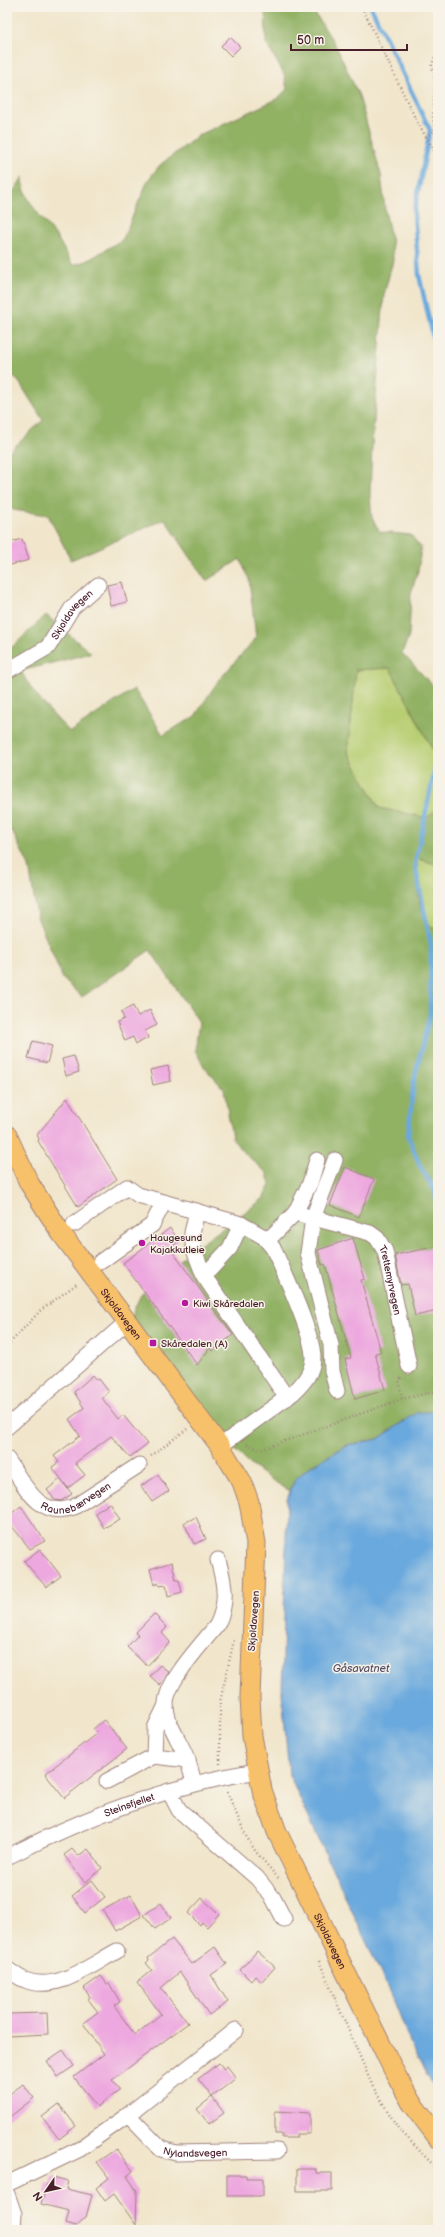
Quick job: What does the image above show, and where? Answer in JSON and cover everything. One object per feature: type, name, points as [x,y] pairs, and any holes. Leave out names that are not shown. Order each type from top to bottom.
[{"type":"main road","name":"Skjoldavegen","points":[[7,1135],[28,1183],[44,1209],[220,1446],[242,1482],[250,1502],[256,1543],[250,1697],[252,1736],[257,1771],[268,1810],[277,1832],[395,2073],[411,2102],[438,2138]]},
{"type":"street","name":"Skjoldavegen","points":[[7,671],[48,648],[72,608],[98,585]]},
{"type":"street","points":[[267,1241],[295,1213],[308,1188],[317,1160]]},
{"type":"street","points":[[335,1160],[313,1218],[308,1253],[331,1345],[332,1371],[337,1391]]},
{"type":"street","points":[[74,1224],[127,1187],[138,1195],[241,1224],[255,1230],[267,1241],[279,1262],[304,1322],[313,1356],[311,1370],[304,1383],[287,1398],[220,1446]]},
{"type":"street","points":[[100,1262],[152,1225],[164,1202]]},
{"type":"street","points":[[197,1211],[192,1234],[194,1250],[204,1276],[287,1398]]},
{"type":"street","name":"Trettemyrvegen","points":[[295,1213],[370,1233],[382,1244],[409,1366]]},
{"type":"street","points":[[204,1276],[230,1248],[241,1224]]},
{"type":"street","points":[[7,1427],[128,1322]]},
{"type":"street","name":"Raunebærvegen","points":[[7,1459],[31,1495],[42,1505],[58,1510],[74,1507],[139,1465]]},
{"type":"street","points":[[154,1756],[155,1728],[166,1704],[169,1690],[222,1616],[225,1603],[225,1583],[218,1560]]},
{"type":"street","points":[[166,1704],[170,1721],[188,1760],[194,1783]]},
{"type":"street","points":[[107,1781],[154,1756],[188,1760]]},
{"type":"street","name":"Steinsfjellet","points":[[7,1857],[66,1829],[169,1791],[194,1783],[257,1771]]},
{"type":"street","points":[[169,1791],[179,1810],[257,1878],[272,1898],[284,1919]]},
{"type":"street","points":[[7,1969],[25,1980],[45,1984],[64,1979],[117,1951]]},
{"type":"street","points":[[7,2184],[80,2149],[128,2115],[236,2030]]},
{"type":"street","name":"Nylandsvegen","points":[[128,2115],[161,2149],[176,2153],[277,2151]]},
{"type":"street","points":[[7,2194],[14,2214],[13,2230]]},
{"type":"path","points":[[362,7],[426,136],[438,157]]},
{"type":"path","points":[[426,136],[435,130],[433,119],[435,82],[432,64],[438,48]]},
{"type":"path","points":[[76,1276],[84,1288]]},
{"type":"path","points":[[7,1346],[41,1310],[80,1281]]},
{"type":"path","points":[[402,1399],[399,1381],[409,1366]]},
{"type":"path","points":[[239,1433],[247,1444],[260,1450],[402,1399],[438,1391]]},
{"type":"path","points":[[186,1424],[193,1434]]},
{"type":"path","points":[[139,1465],[189,1428]]},
{"type":"path","points":[[220,1764],[220,1702],[234,1637]]},
{"type":"path","points":[[225,1787],[246,1836],[256,1852],[282,1884]]},
{"type":"path","points":[[318,1957],[373,2087],[398,2128],[438,2170]]},
{"type":"green space","points":[[265,7],[311,7],[336,46],[359,96],[381,175],[385,210],[392,243],[393,260],[384,295],[372,445],[370,496],[372,518],[380,532],[411,535],[421,548],[418,571],[411,593],[409,636],[402,653],[438,691],[438,760],[390,668],[356,670],[348,752],[379,808],[427,818],[438,807],[438,865],[417,858],[419,899],[425,918],[431,926],[438,931],[438,1408],[432,1412],[422,1413],[403,1422],[378,1439],[347,1445],[311,1466],[295,1479],[290,1491],[265,1476],[252,1466],[218,1434],[158,1363],[130,1326],[134,1309],[141,1295],[164,1271],[263,1199],[270,1185],[267,1173],[242,1151],[232,1138],[224,1089],[205,1068],[195,1050],[199,1022],[150,950],[82,997],[63,979],[37,917],[29,866],[7,821],[7,652],[46,615],[91,653],[21,671],[49,710],[70,732],[134,689],[163,735],[195,716],[218,681],[256,638],[249,579],[240,559],[206,581],[165,519],[71,560],[48,515],[13,510],[7,505],[7,454],[43,420],[19,382],[7,371],[7,201],[23,177],[26,193],[30,201],[56,236],[73,265],[87,261],[123,239],[148,180],[160,165],[199,135],[277,99],[287,89],[284,74],[266,43]]},
{"type":"green space","points":[[390,668],[438,760],[438,807],[427,818],[379,808],[348,752],[356,670]]},
{"type":"green space","points":[[417,858],[438,865],[438,931],[431,926],[425,918],[422,909],[419,898]]},
{"type":"water","name":"Gåsavatnet","points":[[438,1408],[438,2095],[414,2052],[394,2002],[289,1775],[282,1693],[287,1499],[295,1479],[311,1466],[348,1445],[378,1439],[418,1412],[432,1412]]},
{"type":"building","points":[[230,37],[240,47],[231,56],[221,46]]},
{"type":"building","points":[[22,539],[29,560],[7,566],[7,543]]},
{"type":"building","points":[[122,582],[127,602],[111,606],[107,585]]},
{"type":"building","points":[[133,1006],[138,1016],[150,1010],[157,1025],[145,1031],[148,1038],[136,1044],[133,1037],[125,1041],[117,1022],[124,1019],[121,1012]]},
{"type":"building","points":[[33,1041],[52,1046],[47,1063],[28,1058]]},
{"type":"building","points":[[74,1056],[79,1072],[66,1076],[62,1059]]},
{"type":"building","points":[[168,1066],[171,1081],[153,1085],[150,1070]]},
{"type":"building","points":[[67,1098],[117,1179],[78,1207],[38,1141],[39,1139],[37,1135]]},
{"type":"building","points":[[345,1167],[374,1179],[359,1217],[330,1205]]},
{"type":"building","points":[[170,1228],[179,1241],[170,1248],[233,1335],[212,1351],[210,1348],[197,1365],[123,1263]]},
{"type":"building","points":[[353,1238],[365,1279],[361,1280],[381,1352],[375,1353],[385,1390],[355,1399],[345,1359],[351,1358],[325,1264],[322,1265],[318,1250]]},
{"type":"building","points":[[438,1246],[438,1311],[415,1316],[408,1284],[401,1285],[395,1255]]},
{"type":"building","points":[[93,1375],[97,1380],[99,1379],[109,1392],[102,1398],[118,1419],[123,1415],[147,1444],[130,1457],[111,1436],[75,1463],[85,1475],[68,1488],[52,1467],[59,1462],[54,1456],[80,1436],[69,1419],[84,1408],[74,1392]]},
{"type":"building","points":[[158,1475],[169,1491],[152,1502],[141,1486]]},
{"type":"building","points":[[60,1479],[72,1494],[61,1501],[55,1500],[47,1490]]},
{"type":"building","points":[[110,1503],[120,1519],[104,1528],[95,1513]]},
{"type":"building","points":[[21,1506],[45,1541],[30,1549],[7,1520],[7,1517]]},
{"type":"building","points":[[196,1517],[206,1539],[194,1544],[184,1523]]},
{"type":"building","points":[[40,1549],[61,1576],[46,1587],[24,1561]]},
{"type":"building","points":[[172,1562],[176,1580],[179,1580],[182,1592],[168,1596],[166,1585],[159,1586],[158,1583],[154,1585],[150,1569]]},
{"type":"building","points":[[154,1614],[167,1627],[162,1633],[170,1642],[147,1666],[127,1647],[138,1635],[135,1633]]},
{"type":"building","points":[[160,1665],[169,1672],[160,1685],[150,1676]]},
{"type":"building","points":[[104,1720],[127,1749],[64,1798],[45,1774],[97,1733],[93,1729]]},
{"type":"building","points":[[72,1849],[78,1856],[88,1849],[102,1868],[85,1883],[64,1855]]},
{"type":"building","points":[[92,1880],[105,1897],[85,1913],[72,1896]]},
{"type":"building","points":[[131,1895],[142,1916],[115,1931],[103,1910]]},
{"type":"building","points":[[202,1898],[219,1914],[207,1927],[202,1922],[200,1925],[188,1913]]},
{"type":"building","points":[[161,1903],[171,1918],[155,1929],[144,1915]]},
{"type":"building","points":[[172,1939],[192,1964],[215,1947],[227,1964],[211,1975],[228,2002],[209,2015],[180,1972],[161,1988],[188,2023],[112,2080],[120,2089],[97,2107],[74,2077],[104,2054],[83,2023],[98,2012],[88,1999],[90,1997],[84,1988],[101,1976],[107,1984],[109,1983],[120,2002],[114,2006],[135,2035],[161,2014],[137,1982],[152,1970],[146,1963],[149,1960],[148,1958]]},
{"type":"building","points":[[257,1951],[275,1967],[262,1982],[255,1976],[251,1981],[240,1970]]},
{"type":"building","points":[[47,2013],[48,2034],[7,2036],[7,2014]]},
{"type":"building","points":[[63,2050],[74,2066],[58,2077],[47,2061]]},
{"type":"building","points":[[219,2063],[224,2069],[227,2066],[236,2078],[212,2097],[198,2079]]},
{"type":"building","points":[[23,2084],[34,2098],[7,2119],[7,2096]]},
{"type":"building","points":[[212,2097],[224,2113],[209,2124],[197,2109]]},
{"type":"building","points":[[59,2104],[76,2126],[59,2139],[42,2117]]},
{"type":"building","points":[[275,2111],[310,2113],[310,2134],[296,2134],[297,2138],[282,2138],[282,2134],[275,2134]]},
{"type":"building","points":[[116,2149],[133,2171],[127,2176],[137,2191],[136,2225],[114,2194],[105,2201],[96,2188],[109,2178],[97,2162]]},
{"type":"building","points":[[297,2169],[316,2169],[316,2173],[332,2173],[332,2191],[297,2191]]},
{"type":"building","points":[[227,2175],[246,2175],[246,2178],[263,2178],[263,2196],[227,2196]]},
{"type":"building","points":[[53,2177],[68,2181],[66,2189],[92,2195],[86,2217],[76,2226],[66,2223],[69,2211],[41,2204],[47,2184],[51,2185]]},
{"type":"waterway","points":[[371,7],[430,130],[414,213],[419,275],[438,359]]},
{"type":"waterway","points":[[438,754],[415,864],[431,945],[430,1014],[414,1080],[408,1136],[420,1166],[435,1191],[438,1209]]},
{"type":"place","name":"Haugesund Kajakkutleie","points":[[142,1243]]},
{"type":"place","name":"Kiwi Skåredalen","points":[[185,1303]]},
{"type":"place","name":"Skåredalen (A)","points":[[153,1343]]}]
